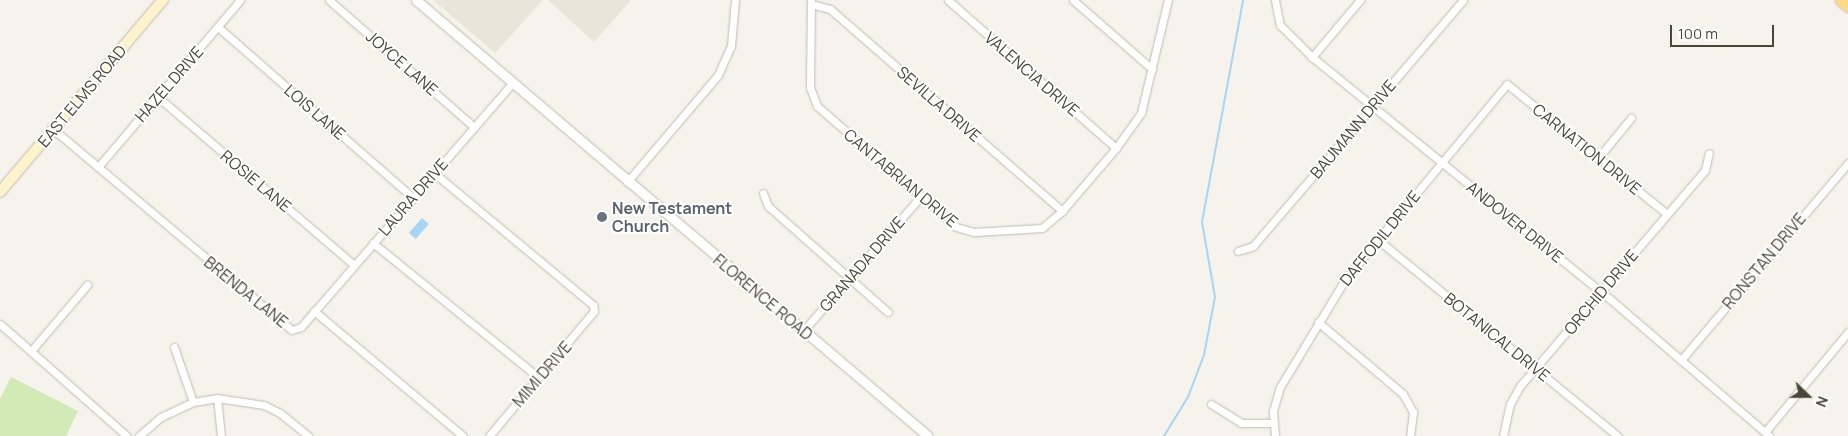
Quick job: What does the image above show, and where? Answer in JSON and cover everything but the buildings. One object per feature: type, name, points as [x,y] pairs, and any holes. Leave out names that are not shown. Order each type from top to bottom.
[{"type":"highway","points":[[1841,0],[1848,6]]},
{"type":"main road","name":"EAST ELMS ROAD","points":[[0,192],[164,0]]},
{"type":"street","name":"HAZEL DRIVE","points":[[98,167],[240,0]]},
{"type":"street","name":"JOYCE LANE","points":[[329,0],[474,127]]},
{"type":"street","name":"FLORENCE ROAD","points":[[416,0],[512,84],[926,435]]},
{"type":"street","points":[[627,182],[718,75],[731,46],[735,0]]},
{"type":"street","name":"VALENCIA DRIVE","points":[[948,0],[1116,148]]},
{"type":"street","points":[[1073,0],[1152,69]]},
{"type":"street","name":"CANTABRIAN DRIVE","points":[[811,2],[810,87],[817,106],[956,227],[966,231],[1042,228],[1062,212],[1136,123],[1152,69],[1168,0]]},
{"type":"street","name":"ANDOVER DRIVE","points":[[1276,0],[1282,29],[1312,57],[1601,292],[1767,434]]},
{"type":"street","points":[[1312,57],[1360,0]]},
{"type":"street","name":"BAUMANN DRIVE","points":[[1238,251],[1253,246],[1464,0]]},
{"type":"street","name":"SEVILLA DRIVE","points":[[811,2],[830,9],[1062,212]]},
{"type":"street","name":"LOIS LANE","points":[[218,27],[413,198]]},
{"type":"street","name":"LAURA DRIVE","points":[[314,311],[512,84]]},
{"type":"street","name":"CARNATION DRIVE","points":[[1507,84],[1667,214]]},
{"type":"street","name":"DAFFODIL DRIVE","points":[[1275,436],[1274,403],[1280,387],[1318,322],[1354,267],[1507,84]]},
{"type":"street","name":"ROSIE LANE","points":[[158,97],[354,265]]},
{"type":"street","points":[[1598,158],[1631,118]]},
{"type":"street","name":"BRENDA LANE","points":[[53,129],[287,328],[301,327],[314,311],[463,436]]},
{"type":"street","name":"ORCHID DRIVE","points":[[1503,436],[1510,404],[1520,386],[1705,170],[1710,153]]},
{"type":"street","name":"RONSTAN DRIVE","points":[[1681,360],[1848,163]]},
{"type":"street","points":[[1842,170],[1848,176]]},
{"type":"street","name":"MIMI DRIVE","points":[[434,174],[593,305],[594,311],[489,436]]},
{"type":"street","points":[[763,193],[768,206],[888,312]]},
{"type":"street","name":"GRANADA DRIVE","points":[[803,331],[921,196]]},
{"type":"street","name":"BOTANICAL DRIVE","points":[[1377,240],[1618,436]]},
{"type":"street","points":[[373,243],[538,377]]},
{"type":"street","points":[[31,351],[87,286]]},
{"type":"street","points":[[1318,322],[1403,394],[1413,412],[1410,436]]},
{"type":"street","points":[[0,324],[127,436]]},
{"type":"street","points":[[1767,434],[1848,332]]},
{"type":"street","points":[[174,347],[193,402]]},
{"type":"street","points":[[217,398],[221,436]]},
{"type":"street","points":[[139,436],[161,417],[193,402],[217,398],[264,405],[280,413],[308,436]]},
{"type":"street","points":[[1211,404],[1241,423],[1274,423]]},
{"type":"shaded area","points":[[433,0],[543,0],[495,53]]},
{"type":"shaded area","points":[[548,0],[631,0],[594,42]]},
{"type":"green space","points":[[11,377],[78,411],[66,436],[0,436],[0,399]]},
{"type":"water","points":[[422,218],[429,224],[416,239],[409,233]]},
{"type":"waterway","points":[[1164,436],[1188,397],[1204,355],[1215,297],[1202,222],[1243,0]]},
{"type":"place","name":"New Testament Church","points":[[602,217]]}]
